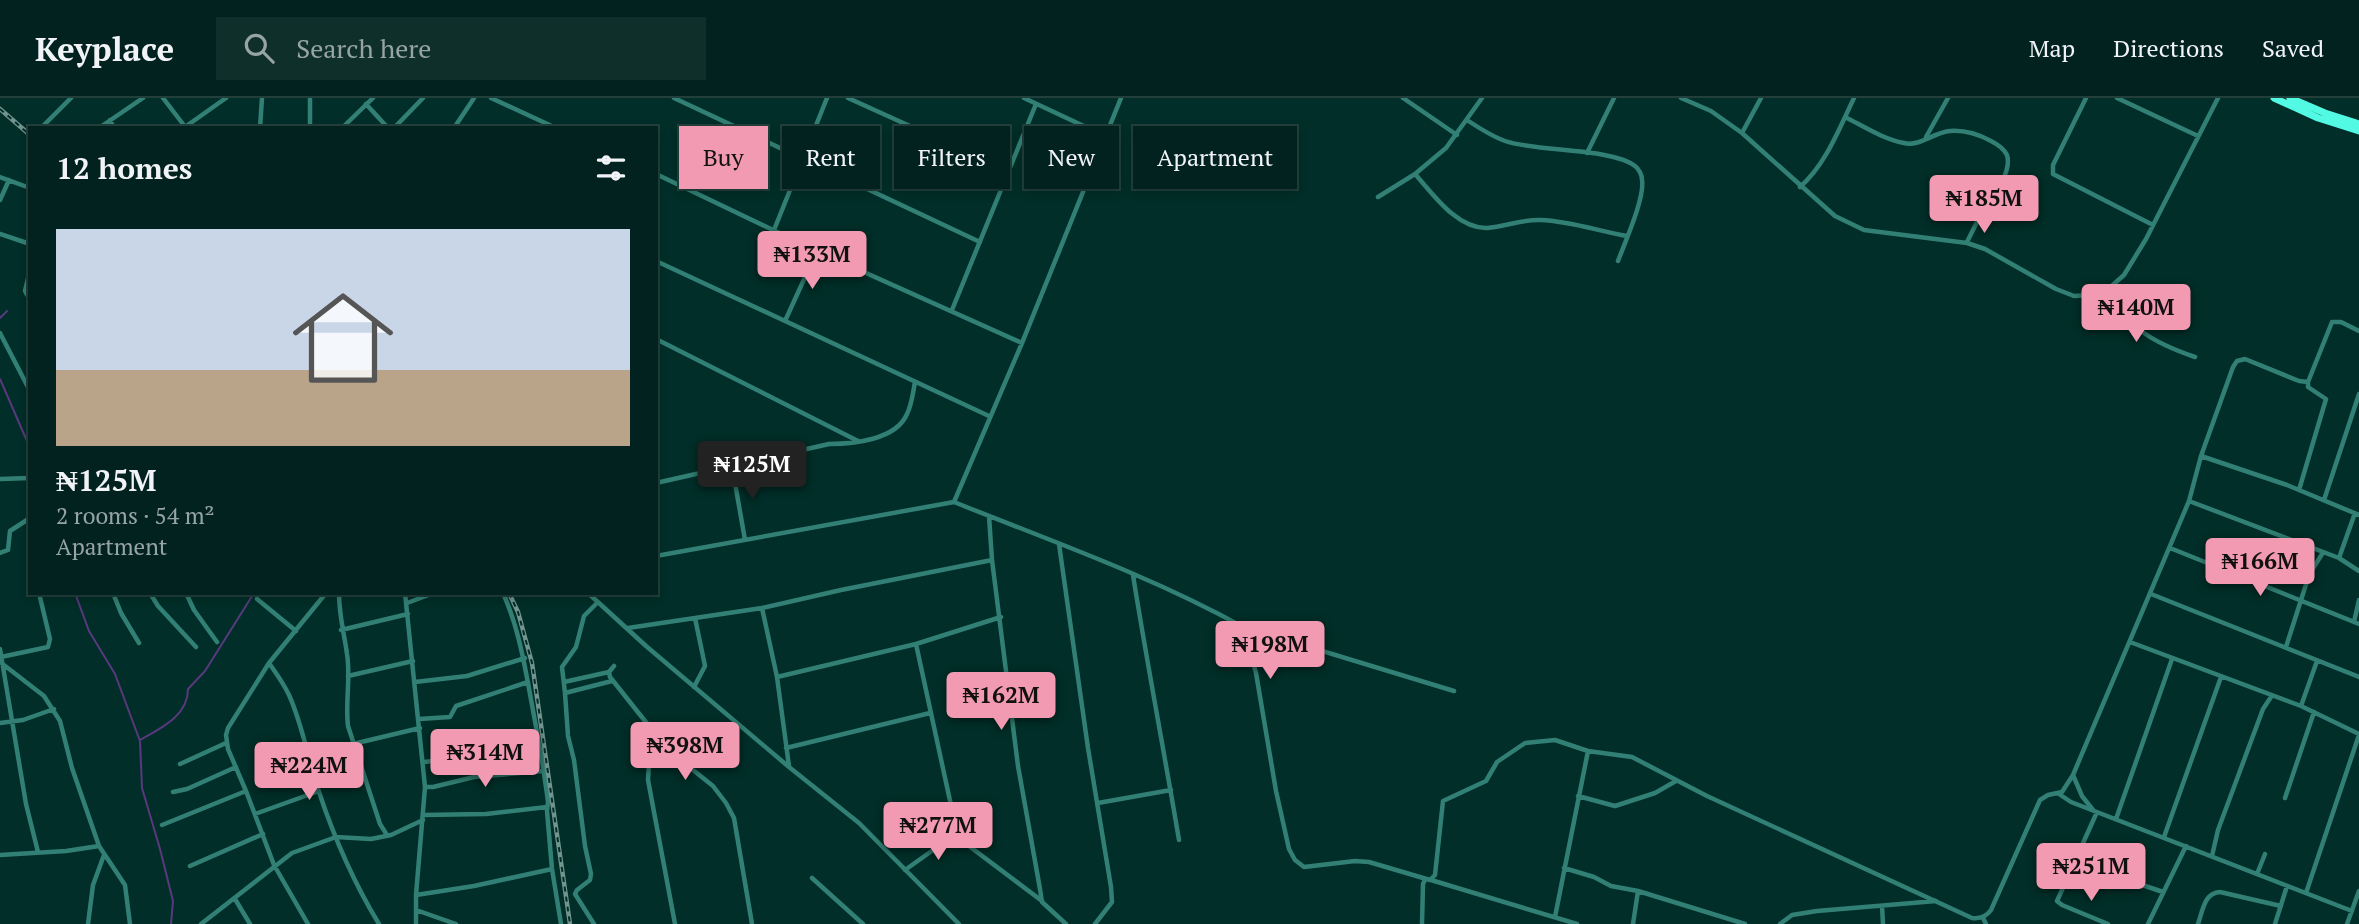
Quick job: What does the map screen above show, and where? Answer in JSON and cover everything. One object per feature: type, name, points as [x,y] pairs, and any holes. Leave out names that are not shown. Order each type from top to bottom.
[{"type":"highway","points":[[2274,98],[2318,118],[2359,131]]},
{"type":"highway","points":[[2290,98],[2359,124]]},
{"type":"street","points":[[43,126],[71,98]]},
{"type":"street","points":[[102,126],[143,98]]},
{"type":"street","points":[[163,98],[185,126]]},
{"type":"street","points":[[187,126],[226,98]]},
{"type":"street","points":[[260,126],[262,98]]},
{"type":"street","points":[[310,98],[310,126]]},
{"type":"street","points":[[344,126],[373,98]]},
{"type":"street","points":[[396,126],[423,98]]},
{"type":"street","points":[[455,126],[474,98]]},
{"type":"street","points":[[491,98],[552,126]]},
{"type":"street","points":[[674,98],[782,149]]},
{"type":"street","points":[[816,126],[827,98]]},
{"type":"street","points":[[848,98],[910,126]]},
{"type":"street","points":[[1024,98],[1083,126]]},
{"type":"street","points":[[1109,126],[1121,98]]},
{"type":"street","points":[[1403,98],[1457,135]]},
{"type":"street","points":[[1378,197],[1415,174],[1446,148],[1482,98]]},
{"type":"street","points":[[1587,153],[1614,98]]},
{"type":"street","points":[[1681,98],[1711,111],[1742,133],[1835,216],[1864,230],[1967,243],[1985,249],[2056,289],[2074,296],[2106,291],[2135,261],[2218,98]]},
{"type":"street","points":[[1742,133],[1761,98]]},
{"type":"street","points":[[1800,187],[1812,177],[1854,98]]},
{"type":"street","points":[[1926,138],[1948,98]]},
{"type":"street","points":[[2086,98],[2053,165],[2053,174],[2153,225]]},
{"type":"street","points":[[2118,98],[2198,136]]},
{"type":"street","points":[[366,104],[386,126]]},
{"type":"street","points":[[1010,169],[1036,104]]},
{"type":"street","points":[[1845,117],[1869,130],[1904,143],[1915,144],[1947,131],[1965,131],[1999,145],[2007,154],[2007,164],[1997,192],[1979,218],[1967,243]]},
{"type":"street","points":[[110,120],[113,126]]},
{"type":"street","points":[[1467,120],[1505,141],[1622,159],[1635,166],[1640,172],[1643,194],[1618,261]]},
{"type":"street","points":[[1415,174],[1461,220],[1476,227],[1488,228],[1524,220],[1543,220],[1627,236]]},
{"type":"street","points":[[658,175],[817,251],[1022,342]]},
{"type":"street","points":[[0,177],[28,187]]},
{"type":"street","points":[[0,200],[9,180]]},
{"type":"street","points":[[775,230],[791,189]]},
{"type":"street","points":[[867,189],[980,242]]},
{"type":"street","points":[[952,310],[1002,189]]},
{"type":"street","points":[[954,502],[1084,189]]},
{"type":"street","points":[[0,234],[28,243]]},
{"type":"street","points":[[785,321],[817,251]]},
{"type":"street","points":[[658,262],[989,416]]},
{"type":"street","points":[[28,278],[25,291],[28,296]]},
{"type":"street","points":[[2106,291],[2138,331],[2168,348],[2195,357]]},
{"type":"street","points":[[2299,490],[2326,399],[2308,387],[2308,382],[2332,322],[2341,322],[2359,331]]},
{"type":"street","points":[[0,333],[28,386]]},
{"type":"street","points":[[658,340],[858,441]]},
{"type":"street","points":[[2059,794],[2073,775],[2170,548],[2189,501],[2217,408],[2237,361],[2245,359],[2299,381],[2308,382]]},
{"type":"street","points":[[2281,381],[2283,375]]},
{"type":"street","points":[[658,483],[886,434],[898,426],[907,415],[915,382]]},
{"type":"street","points":[[2324,500],[2359,394]]},
{"type":"street","points":[[2201,456],[2299,490],[2357,514],[2339,558]]},
{"type":"street","points":[[732,466],[745,540]]},
{"type":"street","points":[[0,479],[28,478]]},
{"type":"street","points":[[2189,501],[2322,554],[2339,558],[2359,571]]},
{"type":"street","points":[[658,556],[954,502],[1133,574],[1243,627],[1454,691]]},
{"type":"street","points":[[989,516],[1018,766],[1042,902]]},
{"type":"street","points":[[0,553],[9,548],[10,531],[28,519]]},
{"type":"street","points":[[1059,544],[1112,902],[1095,924]]},
{"type":"street","points":[[2170,548],[2357,623],[2359,600]]},
{"type":"street","points":[[2286,648],[2309,575],[2322,554]]},
{"type":"street","points":[[627,628],[762,608],[992,560]]},
{"type":"street","points":[[1133,574],[1179,840]]},
{"type":"street","points":[[2151,594],[2359,677]]},
{"type":"street","points":[[1,661],[48,647],[50,639],[39,595]]},
{"type":"street","points":[[114,595],[139,643]]},
{"type":"street","points":[[151,595],[195,647]]},
{"type":"street","points":[[187,595],[194,610],[217,642]]},
{"type":"street","points":[[300,924],[307,922],[274,865],[226,743],[228,728],[270,663],[324,595]]},
{"type":"street","points":[[339,595],[341,630],[347,653],[346,711],[380,824],[388,836]]},
{"type":"street","points":[[405,595],[425,787],[416,924]]},
{"type":"street","points":[[407,603],[429,595]]},
{"type":"street","points":[[504,595],[513,615],[525,658],[541,749],[552,869],[561,924]]},
{"type":"street","points":[[591,595],[694,687],[859,823],[958,924]]},
{"type":"street","points":[[257,599],[296,631]]},
{"type":"street","points":[[594,924],[575,894],[590,880],[592,874],[568,736],[562,667],[576,647],[584,616],[598,602]]},
{"type":"street","points":[[762,608],[777,677],[789,767]]},
{"type":"street","points":[[341,630],[408,614]]},
{"type":"street","points":[[777,677],[916,644],[1000,617]]},
{"type":"street","points":[[694,687],[705,666],[695,618]]},
{"type":"street","points":[[1243,627],[1256,673],[1276,791],[1292,855],[1304,867],[1369,862],[1577,924]]},
{"type":"street","points":[[2130,642],[2301,706],[2359,734],[2306,893]]},
{"type":"street","points":[[916,644],[957,833],[961,840],[1042,902],[1066,924]]},
{"type":"street","points":[[0,649],[26,804],[38,852]]},
{"type":"street","points":[[415,682],[467,676],[525,658]]},
{"type":"street","points":[[2116,819],[2172,659]]},
{"type":"street","points":[[2301,706],[2317,660]]},
{"type":"street","points":[[1,661],[44,696],[60,721],[72,768],[99,846],[125,885],[130,924]]},
{"type":"street","points":[[348,676],[413,661]]},
{"type":"street","points":[[270,663],[288,692],[299,718],[319,791],[336,837],[379,924]]},
{"type":"street","points":[[564,682],[609,673],[614,666]]},
{"type":"street","points":[[609,673],[612,681],[668,750],[713,786],[734,818],[752,924]]},
{"type":"street","points":[[2164,837],[2221,677]]},
{"type":"street","points":[[565,693],[612,681]]},
{"type":"street","points":[[419,719],[450,717],[456,706],[528,682]]},
{"type":"street","points":[[2212,856],[2218,830],[2263,709],[2272,697]]},
{"type":"street","points":[[0,723],[23,720],[54,709]]},
{"type":"street","points":[[2285,798],[2314,712]]},
{"type":"street","points":[[786,748],[930,713]]},
{"type":"street","points":[[354,744],[420,727]]},
{"type":"street","points":[[651,730],[648,780],[675,924]]},
{"type":"street","points":[[1422,924],[1423,884],[1435,875],[1441,807],[1446,798],[1486,780],[1497,762],[1525,743],[1555,740],[1588,751],[1632,757],[1676,781],[1972,918],[1984,920],[2040,800],[2048,795],[2059,794],[2071,802],[2352,912]]},
{"type":"street","points":[[180,764],[226,743]]},
{"type":"street","points":[[264,763],[305,743]]},
{"type":"street","points":[[424,762],[541,749]]},
{"type":"street","points":[[1555,917],[1588,751]]},
{"type":"street","points":[[173,792],[187,789],[236,767]]},
{"type":"street","points":[[425,787],[474,777],[544,771]]},
{"type":"street","points":[[2073,775],[2082,796],[2095,811]]},
{"type":"street","points":[[1578,796],[1615,806],[1658,792],[1676,781]]},
{"type":"street","points":[[1098,803],[1171,790]]},
{"type":"street","points":[[162,825],[246,791]]},
{"type":"street","points":[[255,814],[319,791]]},
{"type":"street","points":[[201,924],[292,853],[336,837],[371,839],[388,836],[423,818],[547,807]]},
{"type":"street","points":[[2095,811],[2058,903],[2108,924]]},
{"type":"street","points":[[905,870],[957,833]]},
{"type":"street","points":[[190,866],[262,834]]},
{"type":"street","points":[[0,855],[99,846]]},
{"type":"street","points":[[2148,924],[2186,846]]},
{"type":"street","points":[[2257,874],[2264,854]]},
{"type":"street","points":[[88,924],[93,885],[104,855]]},
{"type":"street","points":[[2075,862],[2163,892]]},
{"type":"street","points":[[1564,868],[1594,877],[1611,886],[1638,891],[1745,924]]},
{"type":"street","points":[[416,895],[552,869]]},
{"type":"street","points":[[812,878],[863,924]]},
{"type":"street","points":[[2275,924],[2287,886]]},
{"type":"street","points":[[1633,924],[1638,891]]},
{"type":"street","points":[[2198,924],[2207,896],[2212,892],[2220,891],[2281,906]]},
{"type":"street","points":[[2347,924],[2359,891]]},
{"type":"street","points":[[235,899],[250,924]]},
{"type":"street","points":[[1780,924],[1792,915],[1800,913],[1937,901]]},
{"type":"street","points":[[1881,906],[1883,924]]},
{"type":"street","points":[[416,910],[456,924]]},
{"type":"waterway","points":[[0,318],[7,311]]},
{"type":"waterway","points":[[0,379],[28,443]]},
{"type":"waterway","points":[[76,595],[89,631],[115,674],[140,741],[142,788],[173,901],[171,924]]},
{"type":"waterway","points":[[140,740],[178,714],[187,698],[188,689],[205,671],[253,595]]},
{"type":"railway","points":[[0,109],[28,133]]},
{"type":"railway","points":[[510,595],[518,612],[532,663],[570,924]]}]
